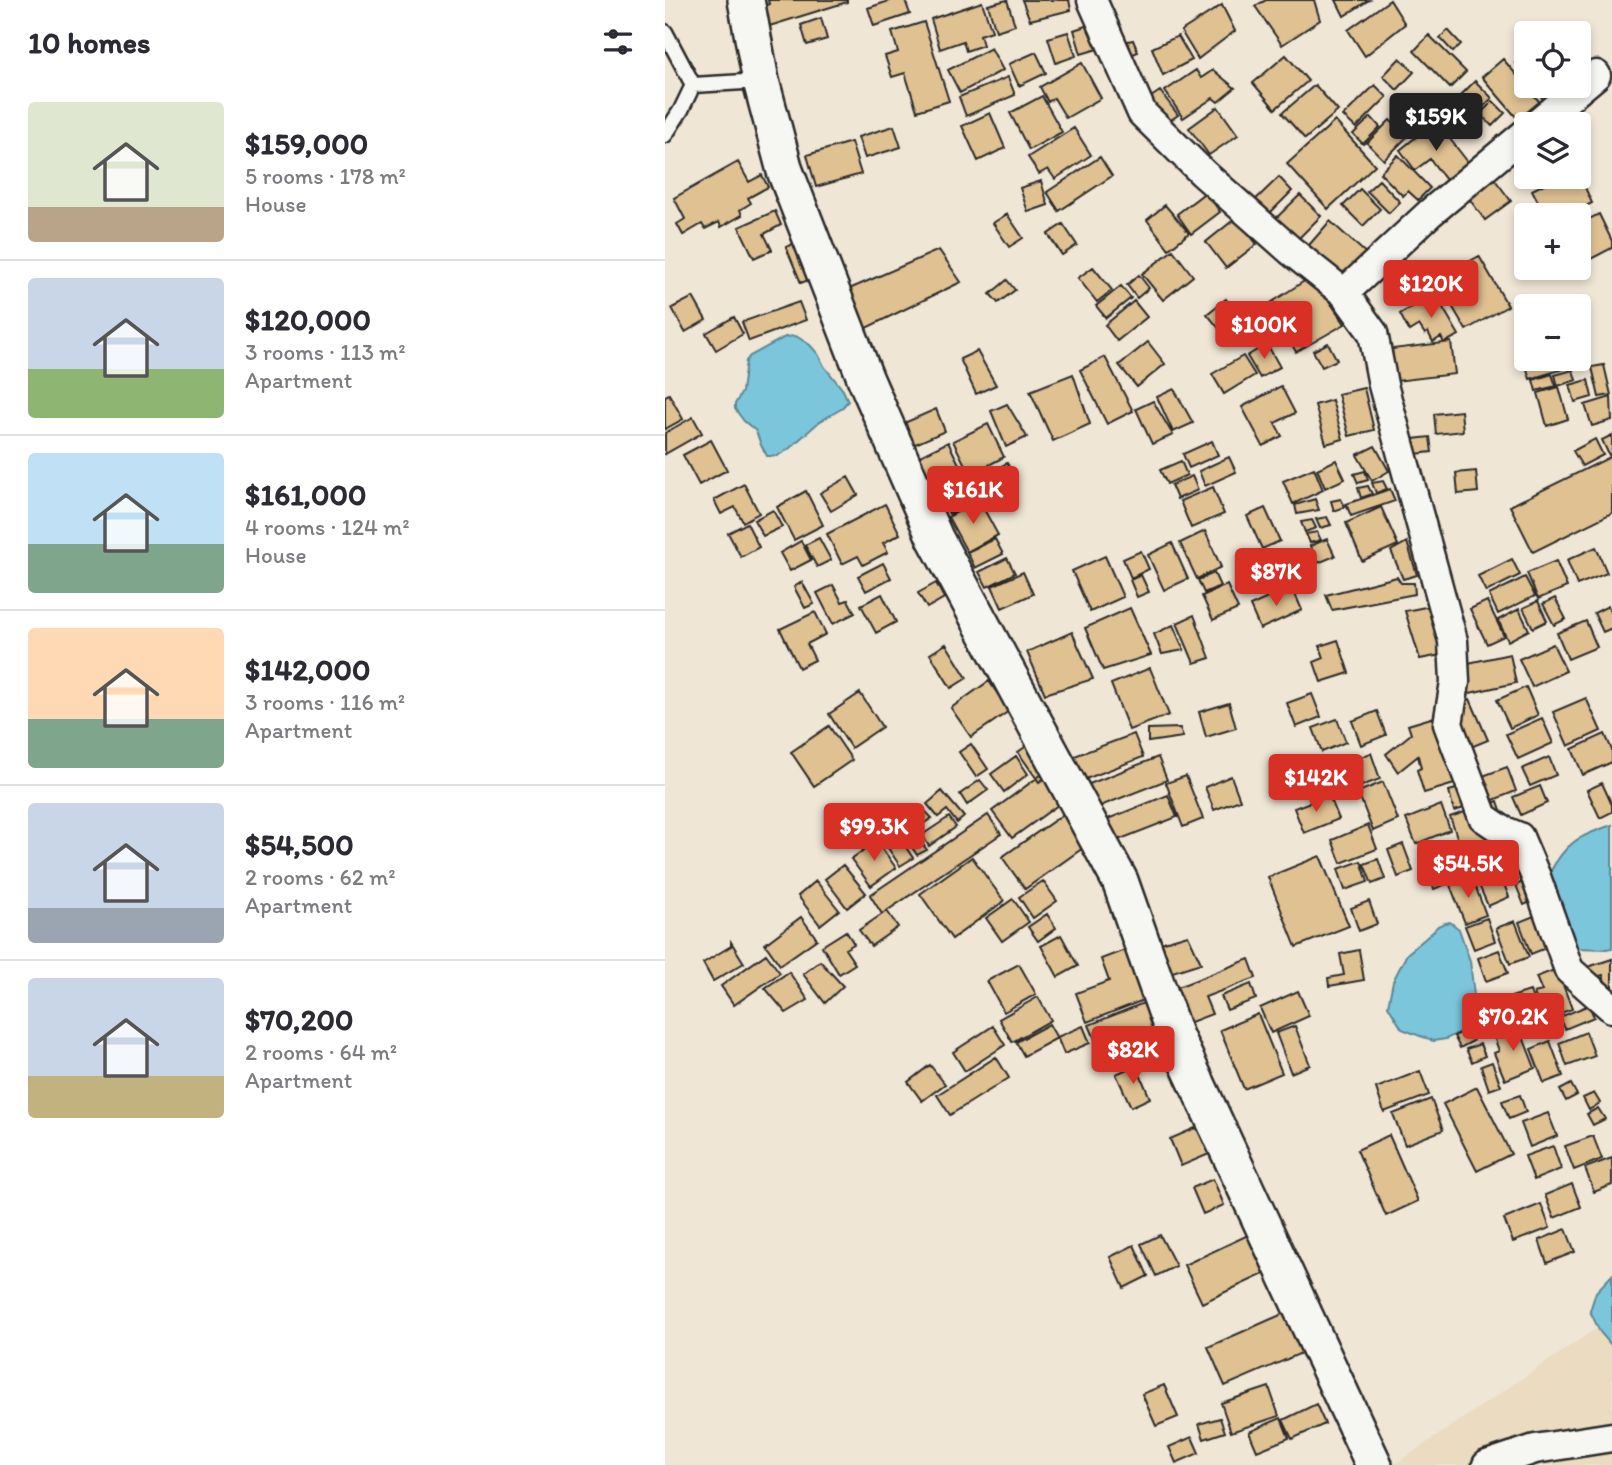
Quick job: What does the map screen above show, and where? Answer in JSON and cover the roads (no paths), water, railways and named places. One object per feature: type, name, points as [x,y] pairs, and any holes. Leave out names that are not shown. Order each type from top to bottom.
[{"type":"street","points":[[746,0],[761,81],[785,171],[866,380],[935,538],[1120,881],[1174,1034],[1374,1465]]},
{"type":"street","points":[[1092,0],[1142,113],[1203,173],[1290,250],[1344,293],[1373,334],[1383,386],[1453,641],[1455,682],[1448,724],[1483,817],[1502,830],[1519,837],[1569,970],[1612,1008]]},
{"type":"street","points":[[1551,112],[1596,75]]},
{"type":"street","points":[[1344,293],[1430,213],[1514,144]]},
{"type":"street","points":[[1487,1465],[1535,1449],[1612,1437]]},
{"type":"lane","points":[[665,32],[693,85]]},
{"type":"lane","points":[[693,85],[761,81]]},
{"type":"lane","points":[[665,135],[693,85]]},
{"type":"water","points":[[796,336],[818,354],[848,401],[790,448],[777,456],[767,456],[756,431],[744,421],[735,409],[735,404],[742,392],[746,361],[750,356],[785,337]]},
{"type":"water","points":[[1612,825],[1612,948],[1576,948],[1549,874],[1568,847],[1591,833]]},
{"type":"water","points":[[1450,922],[1459,929],[1470,961],[1475,1004],[1472,1021],[1462,1031],[1446,1039],[1433,1041],[1402,1029],[1388,1006],[1393,981],[1407,954],[1438,926]]},
{"type":"water","points":[[1612,1275],[1612,1346],[1600,1332],[1590,1311],[1596,1292]]}]
